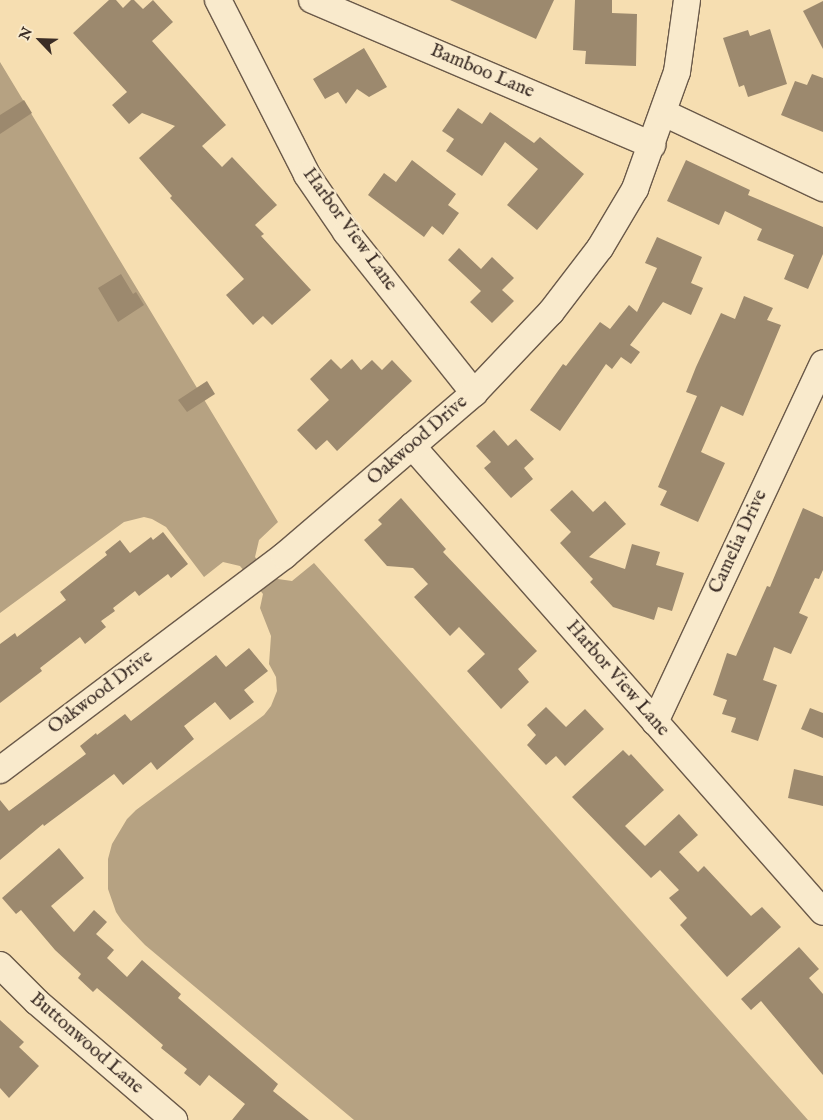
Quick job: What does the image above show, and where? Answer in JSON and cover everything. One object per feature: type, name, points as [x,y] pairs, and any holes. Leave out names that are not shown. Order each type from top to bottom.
[{"type":"street","name":"Harbor View Lane","points":[[218,0],[307,175],[346,232],[474,393]]},
{"type":"street","name":"Bamboo Lane","points":[[312,0],[652,145]]},
{"type":"street","name":"Oakwood Drive","points":[[0,770],[284,556],[474,393],[551,312],[600,248],[635,189],[664,113],[677,72],[687,0]]},
{"type":"street","points":[[664,113],[823,188]]},
{"type":"street","name":"Camelia Drive","points":[[655,722],[823,363]]},
{"type":"street","name":"Harbor View Lane","points":[[412,446],[823,912]]},
{"type":"street","name":"Buttonwood Lane","points":[[0,966],[36,1002],[174,1120]]},
{"type":"shaded area","points":[[0,62],[278,522],[259,540],[255,557],[271,578],[292,581],[314,563],[808,1120],[354,1120],[145,945],[122,921],[116,912],[108,889],[108,859],[112,844],[127,819],[136,810],[264,715],[271,706],[277,691],[276,677],[269,664],[271,636],[260,608],[263,594],[240,566],[223,562],[204,577],[166,527],[144,517],[124,522],[0,613]]},
{"type":"building","points":[[109,0],[116,0],[123,8],[131,0],[134,0],[143,9],[153,0],[173,22],[152,41],[226,125],[202,146],[222,167],[232,157],[277,205],[255,225],[264,234],[261,236],[311,290],[272,325],[263,316],[253,325],[226,295],[244,279],[170,198],[172,196],[139,158],[175,126],[142,113],[129,124],[112,105],[127,92],[73,33]]},
{"type":"building","points":[[450,0],[554,0],[536,39]]},
{"type":"building","points":[[575,0],[612,0],[612,13],[637,14],[636,66],[585,64],[586,51],[573,50]]},
{"type":"building","points":[[823,1],[823,49],[803,11]]},
{"type":"building","points":[[770,29],[787,84],[748,97],[744,85],[739,87],[723,38],[748,30],[750,36]]},
{"type":"building","points":[[364,48],[387,87],[369,97],[357,89],[346,104],[338,92],[325,99],[313,79]]},
{"type":"building","points":[[812,74],[823,78],[823,132],[781,115],[795,81],[807,85]]},
{"type":"building","points":[[24,100],[32,113],[0,134],[0,115]]},
{"type":"building","points":[[458,108],[482,124],[490,112],[534,143],[540,137],[584,174],[537,230],[507,205],[538,169],[505,142],[482,176],[446,151],[454,139],[442,131]]},
{"type":"building","points":[[412,160],[456,194],[448,205],[459,213],[443,235],[432,226],[424,237],[368,195],[384,173],[396,182]]},
{"type":"building","points":[[686,160],[750,190],[748,195],[823,227],[823,254],[808,289],[784,279],[794,255],[757,240],[762,229],[725,211],[719,225],[667,201]]},
{"type":"building","points":[[657,237],[702,257],[691,283],[703,288],[691,315],[663,302],[630,345],[640,352],[631,364],[621,357],[612,369],[606,364],[560,431],[530,410],[563,364],[566,366],[600,322],[610,329],[629,305],[637,312],[657,268],[645,263]]},
{"type":"building","points":[[459,248],[481,269],[492,257],[514,278],[502,290],[514,301],[492,323],[470,302],[481,291],[448,260]]},
{"type":"building","points":[[121,274],[133,294],[136,292],[144,305],[118,322],[98,288]]},
{"type":"building","points":[[744,296],[773,308],[767,320],[781,325],[743,416],[721,406],[701,452],[725,463],[698,522],[660,505],[667,491],[658,487],[697,396],[686,392],[696,367],[721,313],[735,319]]},
{"type":"building","points":[[331,359],[341,369],[352,359],[361,370],[372,360],[382,370],[392,360],[412,381],[337,451],[327,440],[316,450],[297,430],[329,400],[310,379]]},
{"type":"building","points":[[207,381],[215,394],[187,412],[178,400]]},
{"type":"building","points":[[494,430],[508,446],[516,439],[534,459],[524,468],[533,479],[511,498],[484,468],[491,462],[476,446]]},
{"type":"building","points":[[572,490],[593,512],[605,501],[626,524],[589,557],[625,569],[632,544],[660,552],[656,565],[684,573],[672,611],[658,607],[654,620],[613,607],[590,582],[593,579],[560,543],[571,532],[550,510]]},
{"type":"building","points":[[401,498],[446,549],[443,552],[537,651],[518,669],[529,682],[501,709],[467,671],[485,654],[459,627],[450,636],[414,597],[428,584],[413,568],[387,566],[364,540],[382,524],[378,520]]},
{"type":"building","points":[[803,508],[823,517],[823,570],[819,579],[815,578],[799,613],[808,617],[791,654],[774,647],[763,680],[777,685],[758,741],[731,732],[736,718],[722,714],[727,700],[713,695],[727,653],[736,656],[767,586],[770,587]]},
{"type":"building","points":[[163,532],[188,564],[171,578],[168,574],[139,596],[135,591],[113,608],[115,611],[101,621],[106,627],[85,644],[80,637],[40,668],[42,671],[0,703],[0,644],[15,633],[17,637],[66,600],[60,592],[107,555],[105,552],[120,540],[130,553],[151,537],[153,540]]},
{"type":"building","points":[[249,648],[268,671],[244,690],[254,702],[230,720],[215,702],[184,726],[194,739],[157,770],[151,762],[123,785],[114,774],[44,826],[43,824],[0,860],[0,800],[9,811],[86,754],[80,746],[96,733],[97,735],[125,714],[131,721],[216,655],[226,667]]},
{"type":"building","points":[[546,707],[566,727],[585,709],[604,729],[565,766],[556,756],[546,765],[527,745],[536,735],[527,725]]},
{"type":"building","points":[[810,708],[823,713],[823,738],[801,729]]},
{"type":"building","points":[[623,750],[629,756],[631,754],[664,790],[625,826],[645,846],[679,814],[698,835],[679,852],[698,872],[704,866],[751,916],[762,907],[781,927],[727,977],[680,925],[687,918],[669,898],[679,890],[660,870],[651,878],[572,797]]},
{"type":"building","points":[[794,769],[823,776],[823,806],[788,798]]},
{"type":"building","points":[[59,848],[84,878],[51,906],[74,932],[94,910],[107,922],[96,934],[114,950],[107,958],[127,977],[142,960],[181,994],[178,998],[278,1084],[273,1091],[309,1120],[232,1120],[245,1104],[209,1075],[200,1086],[184,1073],[187,1069],[161,1048],[163,1045],[97,988],[93,992],[78,978],[81,974],[55,950],[21,910],[16,914],[2,898]]},
{"type":"building","points":[[799,947],[819,969],[809,978],[823,994],[823,1075],[761,1001],[751,1010],[741,999]]},
{"type":"building","points":[[0,1020],[24,1042],[19,1047],[39,1066],[9,1098],[0,1088]]}]
